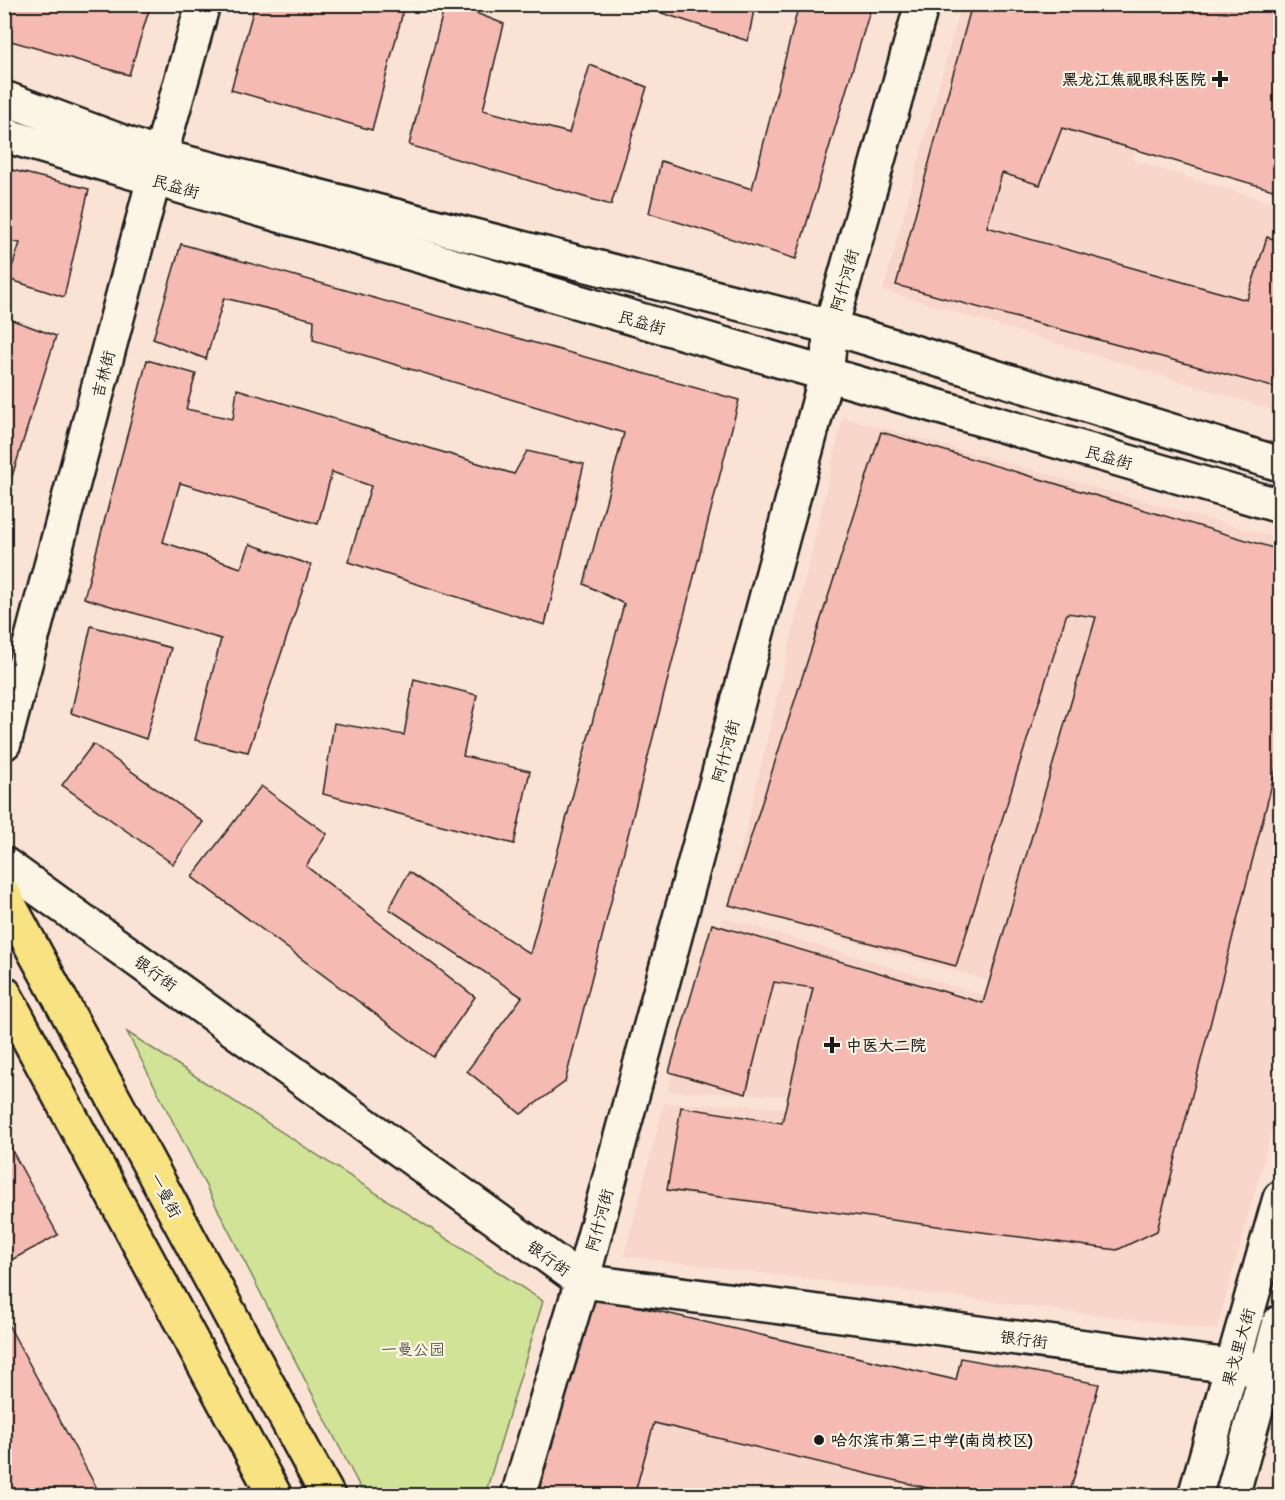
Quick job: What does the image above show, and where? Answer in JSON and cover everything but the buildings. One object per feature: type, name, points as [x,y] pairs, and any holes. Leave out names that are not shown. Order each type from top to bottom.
[{"type":"main road","name":"一曼街","points":[[4,895],[328,1496]]},
{"type":"main road","points":[[4,993],[275,1496]]},
{"type":"street","name":"吉林街","points":[[4,744],[203,4]]},
{"type":"street","name":"阿什河街","points":[[518,1496],[582,1281],[826,376],[831,327],[922,4]]},
{"type":"street","name":"民益街","points":[[4,99],[158,168],[826,376],[1281,506]]},
{"type":"street","name":"民益街","points":[[4,135],[158,168],[831,327],[1281,464]]},
{"type":"street","name":"银行街","points":[[4,864],[582,1281],[1273,1371]]},
{"type":"street","name":"果戈里大街","points":[[1195,1496],[1281,1198]]},
{"type":"street","name":"果戈里大街","points":[[1232,1496],[1273,1371],[1281,1322]]},
{"type":"shaded area","points":[[961,5],[1172,5],[1133,160],[1280,205],[1280,412],[883,290]]},
{"type":"shaded area","points":[[843,417],[1280,539],[1280,1101],[1217,1330],[624,1256],[664,1103],[974,1114],[1013,988],[728,905]]},
{"type":"shaded area","name":"中医大二院","points":[[723,917],[996,999],[967,1103],[667,1091]]},
{"type":"shaded area","name":"哈尔滨市第三中学(南岗校区)","points":[[592,1296],[955,1380],[961,1358],[1099,1384],[1069,1495],[538,1496]]},
{"type":"green space","name":"一曼公园","points":[[127,1032],[543,1301],[485,1495],[364,1495]]},
{"type":"place","name":"黑龙江焦视眼科医院","points":[[1220,79]]},
{"type":"place","name":"中医大二院","points":[[832,1045]]},
{"type":"place","name":"哈尔滨市第三中学(南岗校区)","points":[[819,1440]]}]
